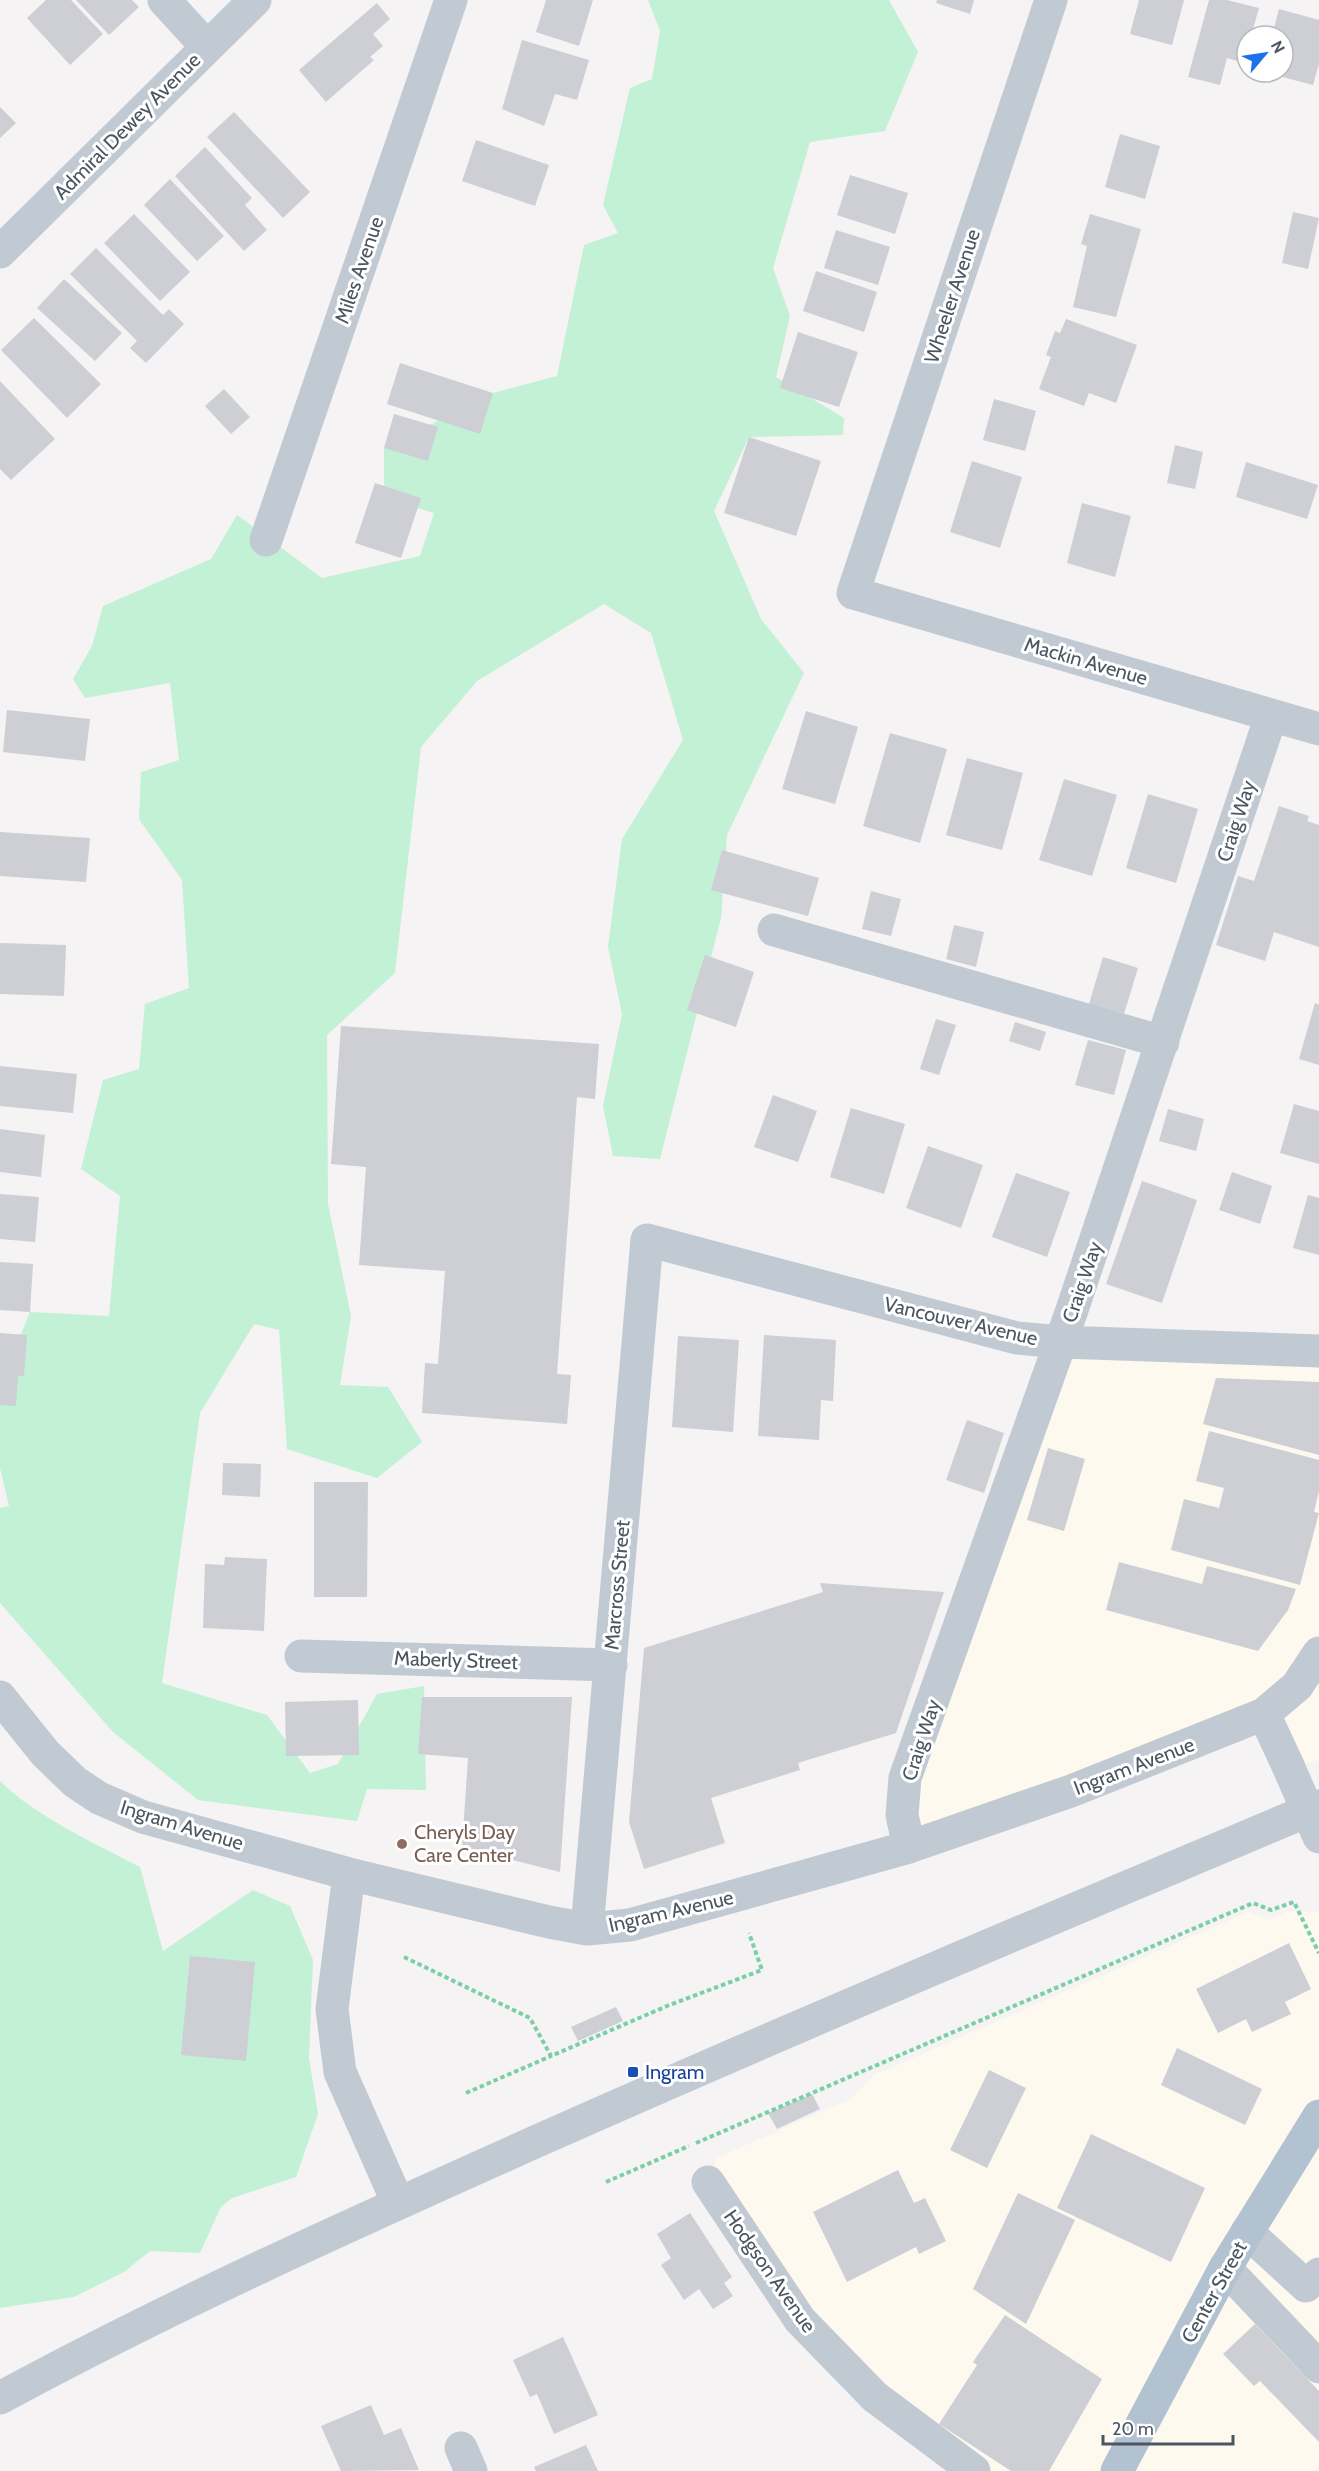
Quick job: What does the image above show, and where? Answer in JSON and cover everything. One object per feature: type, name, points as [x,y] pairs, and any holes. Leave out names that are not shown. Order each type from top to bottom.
[{"type":"main road","name":"Center Street","points":[[1117,2471],[1226,2268],[1319,2116]]},
{"type":"street","points":[[164,0],[207,47]]},
{"type":"street","name":"Admiral Dewey Avenue","points":[[0,252],[255,0]]},
{"type":"street","name":"Miles Avenue","points":[[266,540],[451,0]]},
{"type":"street","name":"Wheeler Avenue","points":[[853,593],[1050,0]]},
{"type":"street","name":"Mackin Avenue","points":[[853,593],[1319,729]]},
{"type":"street","name":"Craig Way","points":[[909,1847],[902,1815],[906,1779],[1061,1342],[1271,716]]},
{"type":"street","points":[[774,930],[1163,1042]]},
{"type":"street","name":"Vancouver Avenue","points":[[647,1240],[1017,1338],[1061,1342],[1319,1351]]},
{"type":"street","name":"Marcross Street","points":[[587,1929],[647,1240]]},
{"type":"street","name":"Ingram Avenue","points":[[0,1697],[45,1753],[75,1782],[99,1798],[143,1817],[350,1874],[587,1929],[630,1925],[909,1847],[1071,1791],[1264,1714],[1297,1686],[1319,1653]]},
{"type":"street","name":"Maberly Street","points":[[301,1656],[611,1665]]},
{"type":"street","points":[[1264,1714],[1319,1837]]},
{"type":"street","points":[[0,2398],[95,2346],[399,2203],[698,2070],[1319,1806]]},
{"type":"street","points":[[350,1874],[332,2009],[340,2072],[399,2203]]},
{"type":"street","name":"Hodgson Avenue","points":[[708,2182],[800,2320],[875,2397],[974,2471]]},
{"type":"street","points":[[1248,2232],[1306,2286],[1319,2274]]},
{"type":"street","points":[[1226,2268],[1319,2367]]},
{"type":"path","points":[[606,2182],[1253,1903],[1271,1910],[1294,1902],[1319,1953]]},
{"type":"path","points":[[466,2093],[667,2006],[762,1970],[748,1929]]},
{"type":"path","points":[[404,1958],[530,2018],[551,2056]]},
{"type":"shaded area","points":[[1061,1342],[1319,1351],[1319,1760],[1289,1768],[1264,1715],[909,1847],[906,1778]]},
{"type":"shaded area","points":[[1288,1911],[1319,1912],[1319,2471],[974,2471],[875,2397],[708,2182],[717,2158],[852,2098],[874,2075],[1248,1912],[1268,1920]]},
{"type":"green space","points":[[648,0],[889,0],[918,52],[885,131],[810,142],[773,268],[790,316],[776,377],[844,418],[843,435],[749,437],[714,511],[761,619],[804,673],[727,835],[721,918],[660,1159],[613,1156],[603,1106],[622,1014],[608,947],[622,839],[683,740],[651,633],[604,604],[477,681],[421,747],[395,973],[327,1035],[328,1204],[351,1316],[340,1385],[388,1387],[422,1442],[377,1478],[287,1449],[279,1330],[254,1324],[200,1413],[162,1683],[267,1715],[310,1773],[338,1764],[377,1694],[424,1686],[426,1790],[367,1789],[357,1821],[198,1800],[113,1732],[0,1603],[0,1508],[9,1506],[0,1468],[0,1385],[30,1312],[109,1316],[120,1196],[81,1169],[103,1080],[139,1069],[145,1004],[189,988],[182,880],[139,819],[141,772],[179,760],[170,683],[85,698],[73,679],[92,646],[103,606],[211,559],[237,515],[322,578],[420,556],[434,513],[384,498],[384,448],[493,393],[557,376],[584,245],[618,233],[603,205],[630,88],[652,79],[660,31]]},
{"type":"green space","points":[[0,1781],[48,1818],[140,1867],[163,1951],[253,1890],[290,1906],[313,1960],[309,2058],[318,2114],[296,2177],[232,2198],[221,2207],[200,2253],[150,2251],[124,2272],[74,2297],[0,2308]]},
{"type":"building","points":[[46,0],[71,0],[103,34],[70,65],[27,18]]},
{"type":"building","points":[[76,0],[132,0],[139,7],[109,35]]},
{"type":"building","points":[[546,0],[593,0],[579,46],[536,32]]},
{"type":"building","points":[[937,0],[974,0],[970,14],[936,3]]},
{"type":"building","points":[[1139,0],[1184,0],[1172,45],[1130,34]]},
{"type":"building","points":[[1209,0],[1227,0],[1259,8],[1254,24],[1235,24],[1235,60],[1227,58],[1220,85],[1188,77]]},
{"type":"building","points":[[377,3],[390,19],[373,34],[383,46],[370,57],[374,60],[326,102],[299,70]]},
{"type":"building","points":[[1279,9],[1319,20],[1319,64],[1313,85],[1295,80],[1295,24],[1275,24]]},
{"type":"building","points":[[522,40],[589,60],[577,100],[555,94],[544,126],[502,109]]},
{"type":"building","points":[[0,107],[16,123],[0,138]]},
{"type":"building","points":[[234,112],[310,192],[283,218],[207,137]]},
{"type":"building","points":[[1120,134],[1160,146],[1145,199],[1105,187]]},
{"type":"building","points":[[476,140],[549,165],[535,206],[462,181]]},
{"type":"building","points":[[205,147],[252,198],[245,205],[267,230],[244,251],[175,176]]},
{"type":"building","points":[[850,175],[908,193],[895,234],[837,215]]},
{"type":"building","points":[[170,179],[224,236],[197,261],[144,205]]},
{"type":"building","points":[[1293,212],[1319,218],[1308,269],[1282,263]]},
{"type":"building","points":[[134,214],[190,272],[160,301],[104,243]]},
{"type":"building","points":[[1090,214],[1141,229],[1116,317],[1073,307],[1087,246],[1081,244]]},
{"type":"building","points":[[836,230],[890,247],[878,285],[824,268]]},
{"type":"building","points":[[96,248],[163,315],[169,309],[184,324],[146,363],[130,348],[137,341],[70,274]]},
{"type":"building","points":[[816,271],[877,292],[864,332],[803,311]]},
{"type":"building","points":[[64,279],[122,333],[95,361],[37,308]]},
{"type":"building","points":[[34,318],[101,384],[67,418],[1,350]]},
{"type":"building","points":[[1066,319],[1137,345],[1116,403],[1089,393],[1084,406],[1039,389],[1051,357],[1046,355],[1055,331],[1060,333]]},
{"type":"building","points":[[798,332],[858,352],[839,407],[780,388]]},
{"type":"building","points":[[400,363],[493,393],[480,434],[387,404]]},
{"type":"building","points":[[0,381],[55,439],[11,480],[0,469]]},
{"type":"building","points":[[224,389],[250,417],[231,434],[205,406]]},
{"type":"building","points":[[994,399],[1036,411],[1025,451],[983,440]]},
{"type":"building","points":[[394,414],[438,427],[428,461],[384,448]]},
{"type":"building","points":[[749,437],[821,461],[796,536],[724,513]]},
{"type":"building","points":[[1175,445],[1203,452],[1195,489],[1167,483]]},
{"type":"building","points":[[972,461],[1022,477],[1000,548],[950,532]]},
{"type":"building","points":[[1246,462],[1318,485],[1307,519],[1236,497]]},
{"type":"building","points":[[375,483],[421,498],[401,558],[355,543]]},
{"type":"building","points":[[1082,503],[1131,516],[1115,577],[1067,563]]},
{"type":"building","points":[[7,710],[90,719],[85,761],[3,752]]},
{"type":"building","points":[[806,711],[858,727],[835,804],[782,789]]},
{"type":"building","points":[[890,733],[947,749],[920,843],[863,826]]},
{"type":"building","points":[[967,758],[1023,773],[1002,850],[946,835]]},
{"type":"building","points":[[1064,779],[1117,795],[1092,876],[1039,860]]},
{"type":"building","points":[[1148,794],[1198,809],[1176,883],[1126,868]]},
{"type":"building","points":[[1279,806],[1309,816],[1307,821],[1319,825],[1319,947],[1274,932],[1265,961],[1216,945],[1238,876],[1254,881]]},
{"type":"building","points":[[0,832],[90,838],[86,882],[0,876]]},
{"type":"building","points":[[722,850],[819,878],[808,916],[711,890]]},
{"type":"building","points":[[871,891],[901,899],[891,936],[862,929]]},
{"type":"building","points":[[954,925],[984,932],[976,967],[946,959]]},
{"type":"building","points":[[0,943],[66,945],[64,996],[0,994]]},
{"type":"building","points":[[705,955],[754,972],[736,1027],[687,1010]]},
{"type":"building","points":[[1103,957],[1138,968],[1124,1014],[1089,1004]]},
{"type":"building","points":[[1315,1003],[1319,1005],[1319,1065],[1299,1059]]},
{"type":"building","points":[[936,1019],[956,1025],[939,1075],[920,1069]]},
{"type":"building","points":[[1015,1022],[1046,1032],[1040,1051],[1009,1041]]},
{"type":"building","points":[[341,1026],[599,1044],[595,1099],[577,1097],[557,1374],[571,1375],[567,1424],[422,1413],[425,1363],[438,1364],[445,1271],[359,1265],[366,1167],[331,1164]]},
{"type":"building","points":[[1088,1040],[1126,1050],[1114,1095],[1075,1085]]},
{"type":"building","points":[[0,1066],[77,1074],[73,1113],[0,1106]]},
{"type":"building","points":[[773,1095],[817,1111],[798,1162],[754,1147]]},
{"type":"building","points":[[1294,1104],[1319,1111],[1319,1164],[1280,1153]]},
{"type":"building","points":[[851,1108],[905,1124],[884,1194],[830,1177]]},
{"type":"building","points":[[1168,1109],[1204,1119],[1196,1151],[1159,1141]]},
{"type":"building","points":[[0,1129],[45,1135],[41,1177],[0,1172]]},
{"type":"building","points":[[928,1146],[983,1165],[961,1228],[906,1208]]},
{"type":"building","points":[[1232,1172],[1272,1186],[1260,1224],[1219,1210]]},
{"type":"building","points":[[1016,1173],[1070,1192],[1047,1257],[992,1237]]},
{"type":"building","points":[[1142,1181],[1197,1200],[1162,1303],[1106,1284]]},
{"type":"building","points":[[0,1194],[39,1197],[35,1242],[0,1239]]},
{"type":"building","points":[[1308,1195],[1319,1198],[1319,1255],[1293,1248]]},
{"type":"building","points":[[0,1262],[33,1264],[30,1312],[0,1310]]},
{"type":"building","points":[[0,1333],[27,1335],[24,1376],[18,1376],[16,1406],[0,1405]]},
{"type":"building","points":[[764,1335],[836,1340],[833,1401],[821,1400],[819,1440],[758,1436]]},
{"type":"building","points":[[678,1336],[739,1340],[733,1432],[672,1427]]},
{"type":"building","points":[[1216,1378],[1319,1382],[1319,1455],[1203,1424]]},
{"type":"building","points":[[967,1420],[1004,1433],[984,1493],[946,1480]]},
{"type":"building","points":[[1209,1431],[1319,1460],[1319,1491],[1314,1512],[1319,1513],[1300,1585],[1171,1550],[1184,1499],[1219,1508],[1224,1488],[1196,1481]]},
{"type":"building","points":[[1048,1448],[1085,1459],[1064,1531],[1027,1520]]},
{"type":"building","points":[[223,1463],[261,1464],[260,1497],[222,1495]]},
{"type":"building","points":[[314,1482],[368,1482],[367,1597],[314,1597]]},
{"type":"building","points":[[225,1557],[267,1559],[264,1631],[203,1628],[205,1564],[224,1565]]},
{"type":"building","points":[[1119,1562],[1202,1584],[1207,1566],[1296,1589],[1288,1610],[1258,1651],[1106,1610]]},
{"type":"building","points":[[820,1583],[944,1592],[896,1733],[798,1763],[800,1770],[711,1798],[725,1843],[644,1869],[629,1822],[644,1648],[823,1592]]},
{"type":"building","points":[[422,1697],[572,1697],[560,1872],[462,1847],[468,1758],[418,1754]]},
{"type":"building","points":[[358,1700],[359,1755],[286,1756],[285,1702]]},
{"type":"building","points":[[1289,1943],[1311,1989],[1285,2002],[1291,2014],[1252,2032],[1246,2019],[1218,2033],[1196,1989]]},
{"type":"building","points":[[190,1956],[255,1962],[246,2061],[181,2055]]},
{"type":"building","points":[[616,2007],[623,2021],[578,2041],[571,2027]]},
{"type":"building","points":[[1177,2048],[1262,2089],[1245,2125],[1161,2085]]},
{"type":"building","points":[[989,2070],[1026,2088],[987,2168],[950,2150]]},
{"type":"building","points":[[812,2094],[820,2109],[777,2129],[768,2113]]},
{"type":"building","points":[[1091,2134],[1205,2188],[1171,2262],[1057,2208]]},
{"type":"building","points":[[898,2170],[914,2203],[925,2198],[946,2241],[919,2254],[916,2247],[847,2282],[813,2212]]},
{"type":"building","points":[[1018,2193],[1075,2220],[1026,2324],[973,2289]]},
{"type":"building","points":[[690,2213],[732,2277],[724,2283],[733,2296],[713,2309],[699,2289],[684,2300],[661,2265],[671,2258],[657,2234]]},
{"type":"building","points":[[1005,2315],[1102,2379],[1049,2471],[1011,2471],[939,2424],[977,2365],[973,2362]]},
{"type":"building","points":[[1255,2324],[1319,2391],[1319,2442],[1260,2381],[1254,2386],[1223,2354]]},
{"type":"building","points":[[563,2337],[598,2415],[554,2434],[537,2394],[530,2397],[513,2360]]},
{"type":"building","points":[[371,2405],[384,2435],[401,2428],[419,2470],[341,2471],[321,2426]]},
{"type":"building","points":[[586,2445],[598,2471],[536,2471],[534,2467]]},
{"type":"place","name":"Cheryls Day Care Center","points":[[402,1844]]},
{"type":"place","name":"Ingram","points":[[633,2072]]}]
